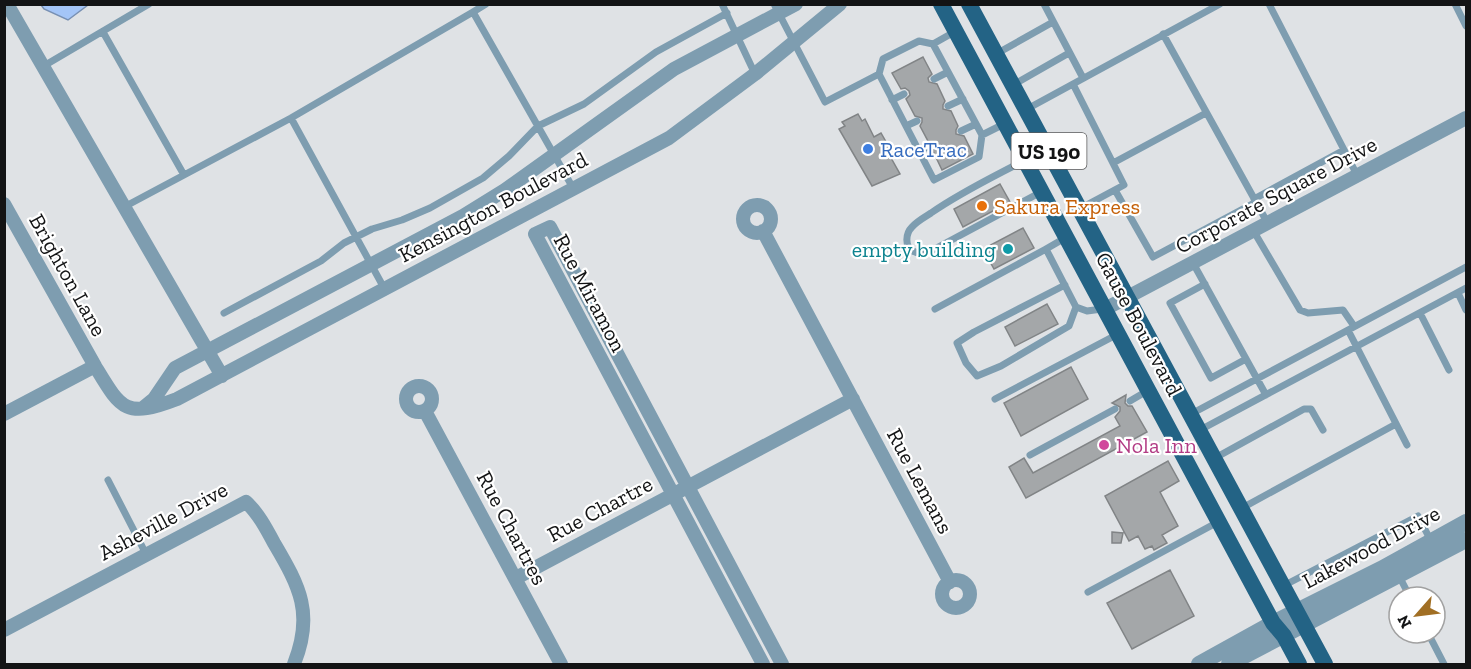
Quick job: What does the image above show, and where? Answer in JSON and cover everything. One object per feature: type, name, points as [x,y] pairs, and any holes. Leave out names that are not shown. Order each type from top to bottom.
[{"type":"main road","name":"Gause Boulevard","points":[[942,4],[1219,522],[1298,664]]},
{"type":"main road","name":"Gause Boulevard","points":[[969,4],[1325,664]]},
{"type":"street","points":[[7,4],[222,376]]},
{"type":"street","name":"Kensington Boulevard","points":[[143,408],[154,399],[175,368],[463,216],[505,190],[674,69],[738,35],[776,9],[796,4]]},
{"type":"street","name":"Kensington Boulevard","points":[[143,408],[160,406],[222,376],[669,138],[755,74],[840,4]]},
{"type":"street","name":"Corporate Square Drive","points":[[1105,309],[1467,118]]},
{"type":"street","name":"Brighton Lane","points":[[4,204],[95,366]]},
{"type":"street","name":"Rue Miramon","points":[[763,664],[535,234],[550,227],[782,664]]},
{"type":"street","name":"Rue Lemans","points":[[763,231],[950,582]]},
{"type":"street","points":[[4,414],[95,366],[114,398],[122,405],[132,410],[143,408]]},
{"type":"street","points":[[673,494],[853,399]]},
{"type":"street","name":"Rue Chartres","points":[[425,411],[561,664]]},
{"type":"street","name":"Rue Chartre","points":[[516,578],[673,494]]},
{"type":"street","name":"Asheville Drive","points":[[4,630],[246,502],[255,510],[293,574],[304,604],[302,644],[294,664]]},
{"type":"street","name":"Lakewood Drive","points":[[1278,629],[1435,548],[1467,522]]},
{"type":"street","name":"Lakewood Drive","points":[[1435,548],[1467,540]]},
{"type":"street","points":[[1199,664],[1278,629]]},
{"type":"street","points":[[1229,664],[1278,629]]},
{"type":"lane","points":[[42,67],[149,4]]},
{"type":"lane","points":[[124,207],[291,118],[486,4]]},
{"type":"lane","points":[[722,4],[755,74]]},
{"type":"lane","points":[[1044,4],[1083,78]]},
{"type":"lane","points":[[1026,110],[1220,4]]},
{"type":"lane","points":[[1269,4],[1357,175]]},
{"type":"lane","points":[[1455,4],[1467,26]]},
{"type":"lane","points":[[776,9],[825,102],[879,74]]},
{"type":"lane","points":[[473,12],[573,188]]},
{"type":"lane","points":[[224,313],[321,261],[344,243],[372,229],[430,208],[483,178],[538,126],[584,104],[656,52],[727,13]]},
{"type":"lane","points":[[996,54],[1053,22]]},
{"type":"lane","points":[[933,44],[982,135],[979,157],[934,180],[879,74],[883,59],[919,41],[933,44],[956,31]]},
{"type":"lane","points":[[103,32],[184,176]]},
{"type":"lane","points":[[1163,34],[1267,222]]},
{"type":"lane","points":[[1012,85],[1070,53]]},
{"type":"lane","points":[[934,80],[948,72]]},
{"type":"lane","points":[[1073,84],[1124,185],[1080,209]]},
{"type":"lane","points":[[892,100],[904,94]]},
{"type":"lane","points":[[948,106],[963,99]]},
{"type":"lane","points":[[1113,163],[1206,113]]},
{"type":"lane","points":[[291,118],[384,288]]},
{"type":"lane","points":[[906,126],[917,121]]},
{"type":"lane","points":[[982,135],[1005,123]]},
{"type":"lane","points":[[961,131],[976,124]]},
{"type":"lane","points":[[919,151],[930,146]]},
{"type":"lane","points":[[1114,190],[1152,257],[1344,150]]},
{"type":"lane","points":[[1025,160],[950,200],[913,226],[908,232],[906,241],[909,248],[922,254],[931,251],[1042,192]]},
{"type":"lane","points":[[1253,230],[1300,310],[1308,313],[1343,310],[1356,347],[1407,445]]},
{"type":"lane","points":[[935,309],[1067,237]]},
{"type":"lane","points":[[1046,249],[1076,307],[1087,311],[1105,309]]},
{"type":"lane","points":[[1193,263],[1266,395]]},
{"type":"lane","points":[[1191,414],[1467,267]]},
{"type":"lane","points":[[1205,284],[1170,303],[1206,369],[1211,378],[1246,359]]},
{"type":"lane","points":[[1065,285],[974,332],[957,344],[966,363],[977,376],[1002,366],[1068,326],[1076,307]]},
{"type":"lane","points":[[1200,430],[1467,288]]},
{"type":"lane","points":[[1458,293],[1467,310]]},
{"type":"lane","points":[[1420,313],[1449,370]]},
{"type":"lane","points":[[995,399],[1119,333]]},
{"type":"lane","points":[[1130,401],[1149,390]]},
{"type":"lane","points":[[1030,454],[1115,409]]},
{"type":"lane","points":[[1215,458],[1304,409],[1311,409],[1323,430]]},
{"type":"lane","points":[[1242,508],[1396,424]]},
{"type":"lane","points":[[108,480],[146,554]]},
{"type":"lane","points":[[1283,586],[1418,516],[1435,548]]},
{"type":"lane","points":[[1088,591],[1219,522]]},
{"type":"lane","points":[[1396,569],[1404,585]]},
{"type":"lane","points":[[1434,645],[1444,664]]},
{"type":"water","points":[[41,5],[88,5],[68,20],[44,9]]},
{"type":"building","name":"RaceTrac","points":[[923,57],[932,74],[928,78],[929,82],[937,84],[945,101],[943,109],[951,111],[958,126],[956,134],[964,136],[973,154],[942,170],[933,151],[935,143],[928,141],[920,126],[922,118],[915,116],[906,99],[910,95],[909,91],[905,88],[901,89],[892,73]]},
{"type":"building","name":"RaceTrac","points":[[858,114],[862,121],[865,119],[874,137],[881,133],[889,147],[886,149],[900,174],[872,186],[839,129],[845,126],[842,122]]},
{"type":"building","name":"Sakura Express","points":[[1000,184],[1010,202],[963,227],[954,209]]},
{"type":"building","name":"empty building","points":[[1023,228],[1034,248],[994,269],[983,249]]},
{"type":"building","points":[[1047,304],[1058,324],[1015,346],[1005,327]]},
{"type":"building","points":[[1071,367],[1088,399],[1021,436],[1004,403]]},
{"type":"building","name":"Nola Inn","points":[[1126,395],[1125,403],[1132,406],[1147,432],[1026,498],[1009,467],[1024,458],[1033,473],[1120,426],[1115,417],[1120,407],[1112,403]]},
{"type":"building","points":[[1168,461],[1179,481],[1160,492],[1178,526],[1162,535],[1167,543],[1154,550],[1152,546],[1145,549],[1138,536],[1129,541],[1105,496]]},
{"type":"building","points":[[1112,532],[1123,533],[1121,543],[1112,543]]},
{"type":"building","points":[[1170,570],[1194,616],[1132,649],[1107,603]]},
{"type":"place","name":"RaceTrac","points":[[868,149]]},
{"type":"place","name":"Sakura Express","points":[[982,206]]},
{"type":"place","name":"empty building","points":[[1008,249]]},
{"type":"place","name":"Nola Inn","points":[[1104,445]]}]
